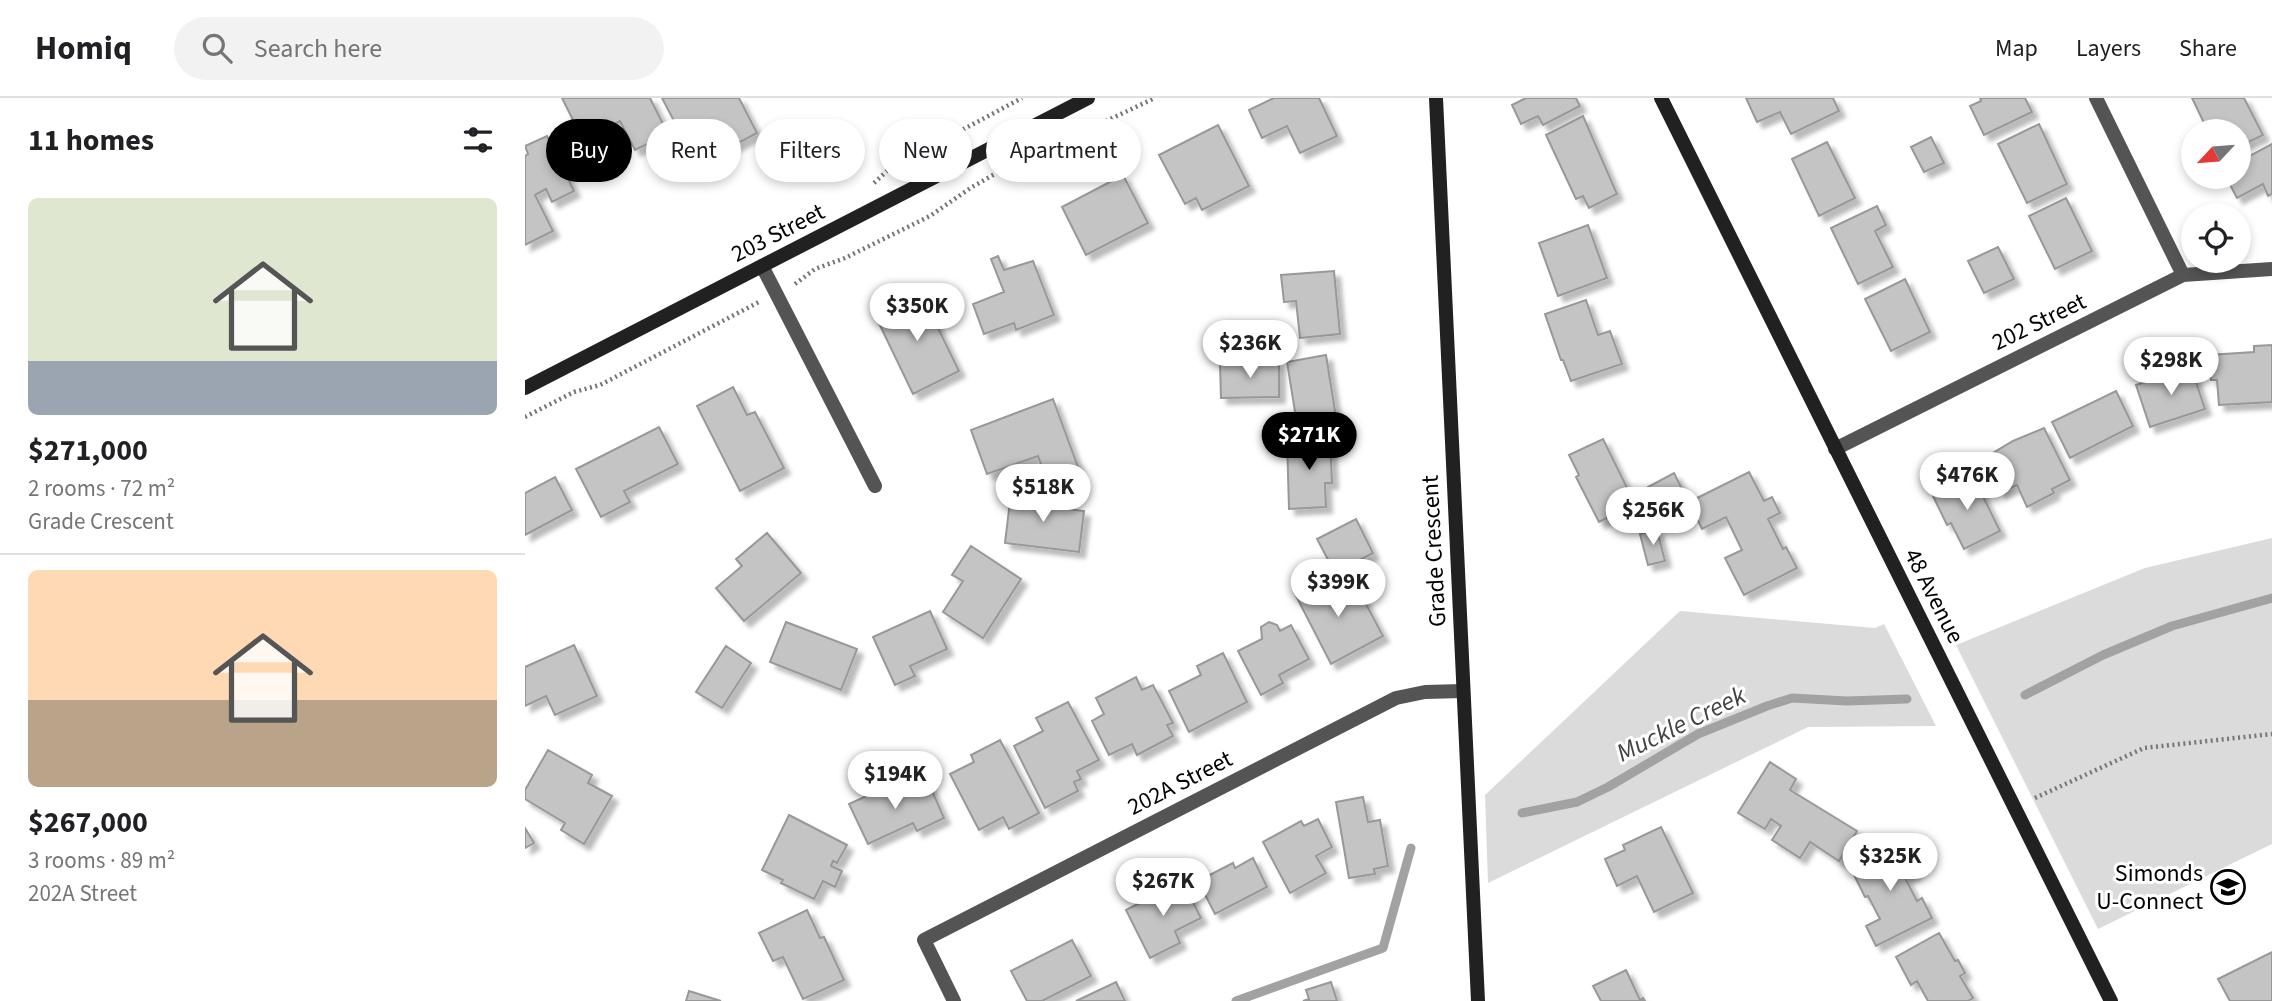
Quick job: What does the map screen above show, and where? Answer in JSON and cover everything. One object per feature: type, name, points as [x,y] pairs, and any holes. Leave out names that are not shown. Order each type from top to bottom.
[{"type":"street","name":"203 Street","points":[[525,388],[1088,98]]},
{"type":"street","name":"Grade Crescent","points":[[1436,98],[1478,1001]]},
{"type":"street","name":"48 Avenue","points":[[1661,98],[2111,1001]]},
{"type":"street","points":[[2096,98],[2183,275]]},
{"type":"street","points":[[762,266],[875,486]]},
{"type":"street","name":"202 Street","points":[[1835,449],[2183,275],[2272,269]]},
{"type":"street","name":"202A Street","points":[[954,1001],[924,940],[1396,698],[1425,692],[1463,691]]},
{"type":"path","points":[[869,188],[889,169],[1022,98]]},
{"type":"path","points":[[796,283],[815,269],[845,258],[930,216],[1002,170],[1155,98]]},
{"type":"path","points":[[525,417],[574,392],[600,385],[755,304]]},
{"type":"path","points":[[2035,797],[2144,748],[2272,734]]},
{"type":"shaded area","points":[[2272,538],[2272,844],[2098,929],[1956,645],[2145,568]]},
{"type":"shaded area","points":[[1680,611],[1875,628],[1884,624],[1936,726],[1808,727],[1488,883],[1485,795]]},
{"type":"building","points":[[562,98],[650,98],[660,119],[646,119],[646,145],[635,150],[632,144],[632,119],[572,119]]},
{"type":"building","points":[[662,98],[739,98],[755,134],[741,142],[741,119],[673,119]]},
{"type":"building","points":[[1274,98],[1319,98],[1337,136],[1300,153],[1287,126],[1262,138],[1249,110]]},
{"type":"building","points":[[1526,98],[1576,98],[1580,106],[1543,125],[1538,116],[1521,124],[1512,105]]},
{"type":"building","points":[[1746,98],[1833,98],[1839,111],[1791,134],[1780,112],[1757,122]]},
{"type":"building","points":[[1980,98],[2025,98],[2032,112],[1984,135],[1970,106],[1981,101]]},
{"type":"building","points":[[2192,98],[2244,98],[2263,135],[2251,141],[2251,119],[2202,119]]},
{"type":"building","points":[[1583,116],[1617,194],[1589,208],[1583,196],[1576,199],[1546,135]]},
{"type":"building","points":[[2039,124],[2067,184],[2027,203],[1998,144]]},
{"type":"building","points":[[1218,125],[1249,186],[1202,210],[1196,198],[1185,204],[1159,155]]},
{"type":"building","points":[[546,136],[546,182],[570,182],[574,191],[552,202],[546,189],[535,195],[553,231],[525,245],[525,156],[528,154],[525,146]]},
{"type":"building","points":[[1931,137],[1944,163],[1924,172],[1911,147]]},
{"type":"building","points":[[1827,142],[1855,198],[1819,216],[1792,159]]},
{"type":"building","points":[[2272,144],[2272,194],[2268,196],[2263,184],[2237,198],[2232,189],[2251,189],[2251,155]]},
{"type":"building","points":[[1110,182],[1127,182],[1148,223],[1086,255],[1062,207]]},
{"type":"building","points":[[2066,198],[2092,251],[2055,269],[2029,216]]},
{"type":"building","points":[[1877,206],[1886,225],[1875,231],[1893,267],[1858,284],[1831,228]]},
{"type":"building","points":[[1588,225],[1607,278],[1558,296],[1539,243]]},
{"type":"building","points":[[1998,247],[2014,279],[1984,293],[1968,261]]},
{"type":"building","points":[[998,256],[1004,270],[1033,261],[1054,315],[1016,330],[1014,323],[984,334],[973,304],[1004,292],[991,259]]},
{"type":"building","points":[[1334,271],[1340,334],[1300,338],[1296,301],[1284,302],[1281,275]]},
{"type":"building","points":[[1905,279],[1930,332],[1891,351],[1865,299]]},
{"type":"building","points":[[921,293],[959,371],[913,394],[875,315]]},
{"type":"building","points":[[1586,300],[1598,335],[1610,331],[1622,364],[1571,381],[1545,314]]},
{"type":"building","points":[[2272,345],[2272,402],[2219,405],[2217,380],[2211,380],[2209,355],[2254,352],[2254,346]]},
{"type":"building","points":[[1326,355],[1336,417],[1297,424],[1287,362]]},
{"type":"building","points":[[1279,362],[1279,397],[1221,398],[1220,363]]},
{"type":"building","points":[[2191,367],[2205,409],[2150,427],[2136,385]]},
{"type":"building","points":[[733,387],[747,415],[755,412],[784,468],[740,491],[697,406]]},
{"type":"building","points":[[2116,391],[2133,426],[2070,458],[2052,422]]},
{"type":"building","points":[[1053,399],[1078,467],[1046,478],[1038,456],[987,474],[971,430]]},
{"type":"building","points":[[659,427],[678,464],[624,491],[630,502],[601,517],[576,469]]},
{"type":"building","points":[[2044,428],[2070,480],[2052,489],[2054,493],[2027,507],[2017,485],[2000,493],[1983,459],[2013,441]]},
{"type":"building","points":[[1330,437],[1332,483],[1325,483],[1326,507],[1289,509],[1287,439]]},
{"type":"building","points":[[1603,439],[1635,504],[1599,522],[1576,477],[1579,475],[1569,455]]},
{"type":"building","points":[[1749,472],[1764,501],[1772,497],[1780,513],[1768,519],[1783,549],[1786,547],[1797,568],[1744,595],[1725,558],[1742,550],[1726,517],[1702,529],[1689,502]]},
{"type":"building","points":[[1674,473],[1683,491],[1657,505],[1648,487]]},
{"type":"building","points":[[1973,476],[2000,531],[1964,549],[1951,523],[1947,525],[1933,496]]},
{"type":"building","points":[[555,477],[572,510],[525,535],[525,493]]},
{"type":"building","points":[[1011,493],[1052,498],[1051,507],[1084,511],[1079,552],[1005,543]]},
{"type":"building","points":[[1356,519],[1373,553],[1335,573],[1317,539]]},
{"type":"building","points":[[1657,530],[1665,561],[1648,565],[1640,534]]},
{"type":"building","points":[[767,533],[801,573],[744,621],[716,588],[742,566],[736,559]]},
{"type":"building","points":[[971,546],[1021,579],[983,638],[943,612],[963,581],[952,575]]},
{"type":"building","points":[[1325,576],[1336,598],[1357,587],[1383,636],[1331,664],[1294,592]]},
{"type":"building","points":[[930,611],[947,649],[910,666],[915,676],[895,685],[873,637]]},
{"type":"building","points":[[786,622],[857,649],[841,690],[770,662]]},
{"type":"building","points":[[1269,622],[1277,625],[1280,631],[1291,625],[1309,659],[1279,675],[1283,683],[1261,695],[1238,651],[1262,639],[1261,627]]},
{"type":"building","points":[[574,645],[597,696],[555,715],[546,696],[525,706],[525,667]]},
{"type":"building","points":[[726,646],[751,663],[722,708],[696,692]]},
{"type":"building","points":[[1223,653],[1247,702],[1189,732],[1169,691],[1201,675],[1197,666]]},
{"type":"building","points":[[1136,677],[1142,690],[1153,685],[1173,723],[1167,725],[1173,736],[1137,755],[1132,744],[1109,755],[1092,721],[1104,714],[1096,698]]},
{"type":"building","points":[[1068,702],[1099,760],[1077,771],[1081,779],[1074,782],[1078,791],[1045,808],[1014,746],[1043,731],[1036,718]]},
{"type":"building","points":[[1000,740],[1039,813],[1009,829],[1003,817],[979,830],[950,774],[974,762],[971,755]]},
{"type":"building","points":[[548,750],[592,775],[588,783],[612,796],[584,844],[561,830],[565,823],[525,799],[525,790]]},
{"type":"building","points":[[1770,762],[1796,779],[1790,790],[1857,831],[1839,861],[1810,842],[1800,858],[1772,840],[1781,826],[1771,819],[1765,829],[1738,813]]},
{"type":"building","points":[[897,782],[903,796],[929,784],[944,818],[917,831],[913,823],[868,844],[849,804]]},
{"type":"building","points":[[1363,797],[1368,822],[1380,820],[1388,866],[1374,869],[1375,874],[1349,878],[1336,802]]},
{"type":"building","points":[[789,815],[847,845],[837,863],[833,861],[831,866],[842,871],[835,887],[823,881],[814,899],[762,870]]},
{"type":"building","points":[[1318,819],[1332,847],[1316,856],[1326,873],[1290,893],[1263,842],[1301,821],[1304,826]]},
{"type":"building","points":[[1661,827],[1693,893],[1654,912],[1637,876],[1617,886],[1605,859],[1625,850],[1623,845]]},
{"type":"building","points":[[525,828],[534,843],[525,848]]},
{"type":"building","points":[[1896,842],[1905,861],[1908,859],[1915,873],[1905,878],[1917,901],[1922,898],[1932,918],[1876,946],[1866,926],[1880,919],[1849,865]]},
{"type":"building","points":[[1253,858],[1267,887],[1215,914],[1198,881],[1233,863],[1235,868]]},
{"type":"building","points":[[1182,881],[1201,918],[1175,931],[1180,943],[1150,958],[1126,910]]},
{"type":"building","points":[[807,910],[820,938],[824,937],[844,980],[803,999],[783,957],[773,961],[759,933]]},
{"type":"building","points":[[1939,933],[1965,973],[1960,976],[1973,998],[1968,1001],[1928,1001],[1917,981],[1911,985],[1896,957]]},
{"type":"building","points":[[1072,940],[1091,976],[1042,1001],[1027,1001],[1011,971]]},
{"type":"building","points":[[2272,952],[2272,1001],[2230,1001],[2218,979]]},
{"type":"building","points":[[1626,970],[1640,1000],[1643,998],[1645,1001],[1601,1001],[1593,986]]},
{"type":"building","points":[[1116,982],[1125,1001],[1076,1001]]},
{"type":"building","points":[[1331,982],[1337,1001],[1303,1001],[1309,999],[1306,990]]},
{"type":"building","points":[[689,991],[721,1001],[686,1001]]},
{"type":"waterway","name":"Muckle Creek","points":[[2025,695],[2103,655],[2172,626],[2272,598]]},
{"type":"waterway","name":"Muckle Creek","points":[[1522,813],[1577,802],[1608,787],[1698,734],[1792,698],[1847,701],[1907,699]]},
{"type":"waterway","name":"Muckle Creek","points":[[1236,1001],[1383,948],[1411,848]]},
{"type":"place","name":"Simonds U-Connect","points":[[2228,887]]}]
